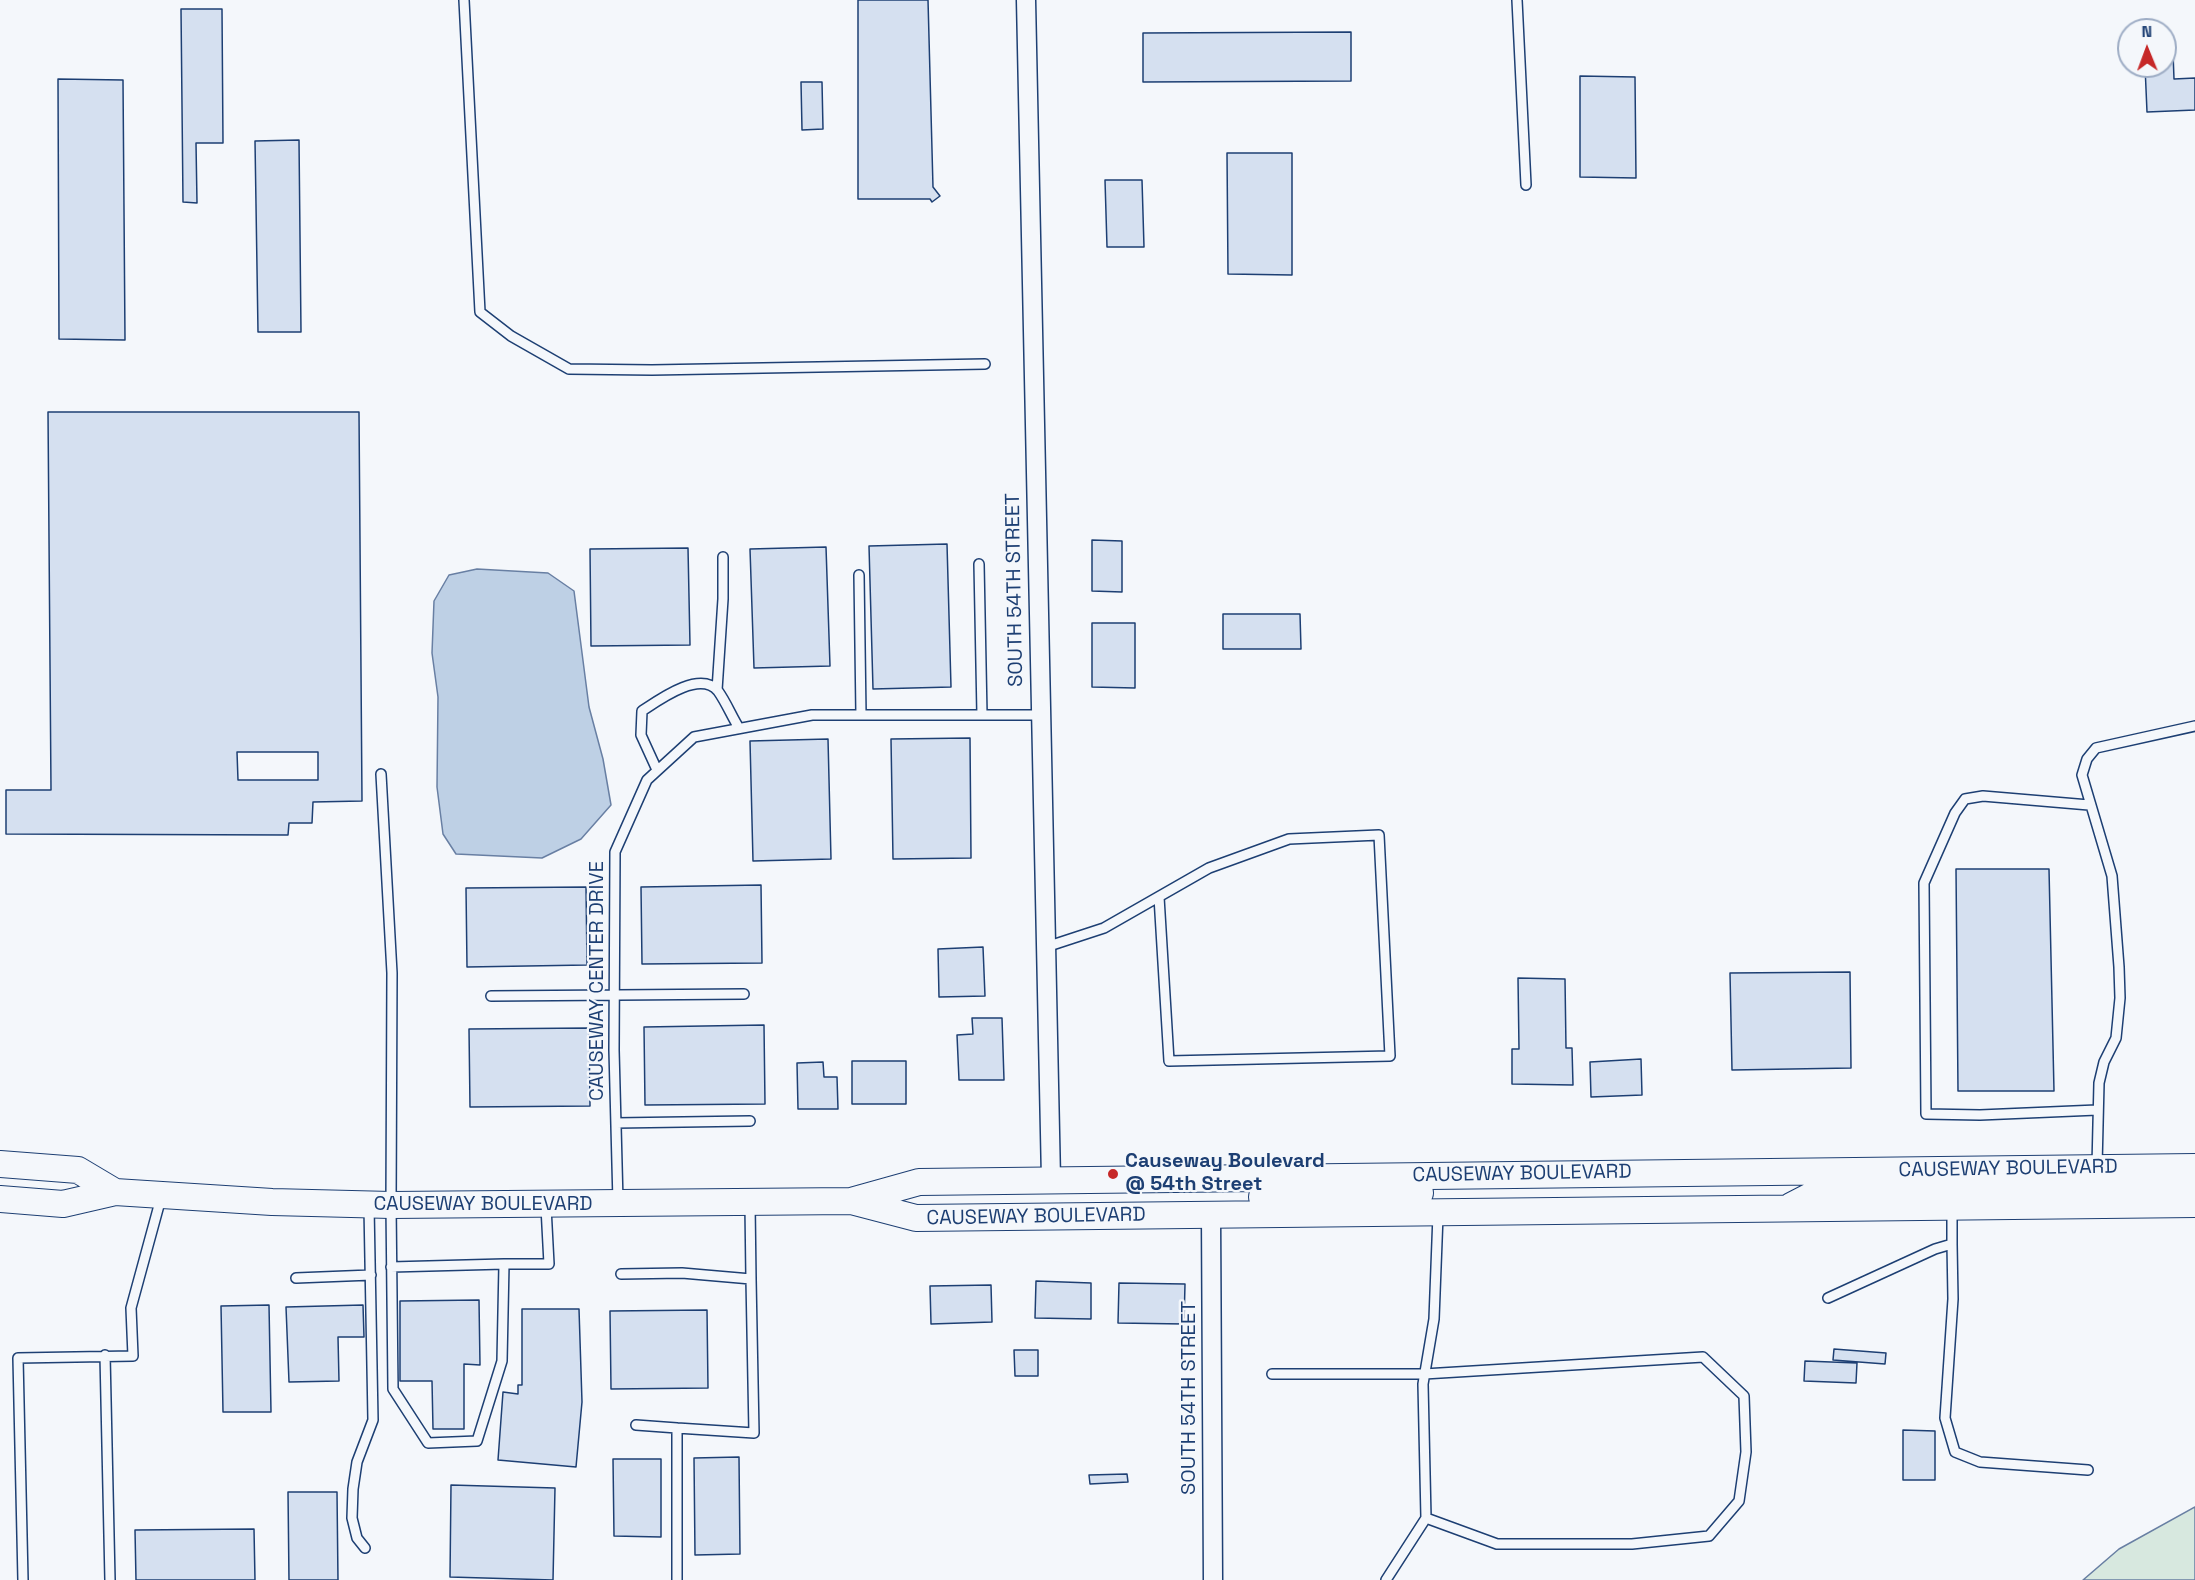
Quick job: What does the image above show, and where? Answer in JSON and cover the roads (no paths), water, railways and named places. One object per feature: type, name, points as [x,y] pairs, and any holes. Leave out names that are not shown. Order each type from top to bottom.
[{"type":"main road","name":"CAUSEWAY BOULEVARD","points":[[0,1164],[78,1170],[115,1192]]},
{"type":"main road","name":"CAUSEWAY BOULEVARD","points":[[851,1202],[919,1182],[2195,1167]]},
{"type":"main road","points":[[1211,1215],[1212,1205],[1219,1199],[1488,1191],[1495,1189],[1507,1175]]},
{"type":"main road","points":[[896,1213],[944,1198],[1044,1195],[1051,1179]]},
{"type":"main road","points":[[1786,1208],[1822,1190],[2195,1185]]},
{"type":"main road","name":"CAUSEWAY BOULEVARD","points":[[0,1199],[63,1204],[115,1192],[272,1202],[380,1205],[851,1202],[916,1218],[2195,1204]]},
{"type":"street","name":"SOUTH 54TH STREET","points":[[1026,0],[1051,1179]]},
{"type":"street","name":"SOUTH 54TH STREET","points":[[1211,1215],[1213,1580]]},
{"type":"lane","points":[[464,0],[480,312],[511,336],[569,369],[652,370],[985,364]]},
{"type":"lane","points":[[1517,0],[1526,185]]},
{"type":"lane","points":[[717,690],[723,599],[723,557]]},
{"type":"lane","points":[[979,564],[982,715]]},
{"type":"lane","points":[[859,575],[861,715]]},
{"type":"lane","points":[[657,770],[641,735],[642,711],[669,694],[697,683],[707,683],[717,690],[739,728]]},
{"type":"lane","name":"CAUSEWAY CENTER DRIVE","points":[[618,1205],[614,996],[615,852],[647,780],[694,737],[812,715],[1040,715]]},
{"type":"lane","points":[[2097,1168],[2099,1083],[2104,1062],[2116,1038],[2120,998],[2112,876],[2082,776],[2087,759],[2096,748],[2195,726]]},
{"type":"lane","points":[[365,1548],[357,1538],[352,1518],[352,1488],[357,1462],[374,1420],[371,1275],[380,1205],[392,973],[381,774]]},
{"type":"lane","points":[[2089,805],[1983,796],[1965,799],[1955,813],[1924,883],[1926,1114],[1980,1115],[2097,1110]]},
{"type":"lane","points":[[1046,947],[1104,928],[1209,868],[1289,839],[1379,836],[1390,1056],[1169,1061],[1159,897]]},
{"type":"lane","points":[[491,996],[744,994]]},
{"type":"lane","points":[[616,1123],[750,1121]]},
{"type":"lane","points":[[23,1580],[18,1358],[133,1356],[131,1308],[162,1196]]},
{"type":"lane","points":[[636,1425],[754,1433],[750,1203]]},
{"type":"lane","points":[[391,1267],[549,1264],[546,1204]]},
{"type":"lane","points":[[380,1205],[391,1267],[393,1389],[428,1443],[477,1441],[502,1361],[504,1264]]},
{"type":"lane","points":[[1952,1206],[1953,1299],[1946,1418],[1955,1452],[1980,1462],[2088,1470]]},
{"type":"lane","points":[[1386,1580],[1426,1518],[1423,1384],[1434,1318],[1438,1212]]},
{"type":"lane","points":[[1828,1298],[1935,1249],[1952,1244]]},
{"type":"lane","points":[[621,1274],[682,1273],[751,1279]]},
{"type":"lane","points":[[296,1278],[371,1275]]},
{"type":"lane","points":[[105,1355],[110,1580]]},
{"type":"lane","points":[[1272,1374],[1424,1374],[1703,1357],[1744,1396],[1746,1452],[1739,1501],[1709,1536],[1632,1544],[1497,1544],[1426,1518]]},
{"type":"lane","points":[[677,1428],[677,1580]]},
{"type":"water","points":[[477,569],[548,573],[574,591],[589,707],[603,759],[611,805],[581,839],[542,858],[456,854],[443,834],[437,787],[438,697],[432,653],[434,601],[449,575]]},
{"type":"place","name":"Causeway Boulevard @ 54th Street","points":[[1113,1174]]}]
